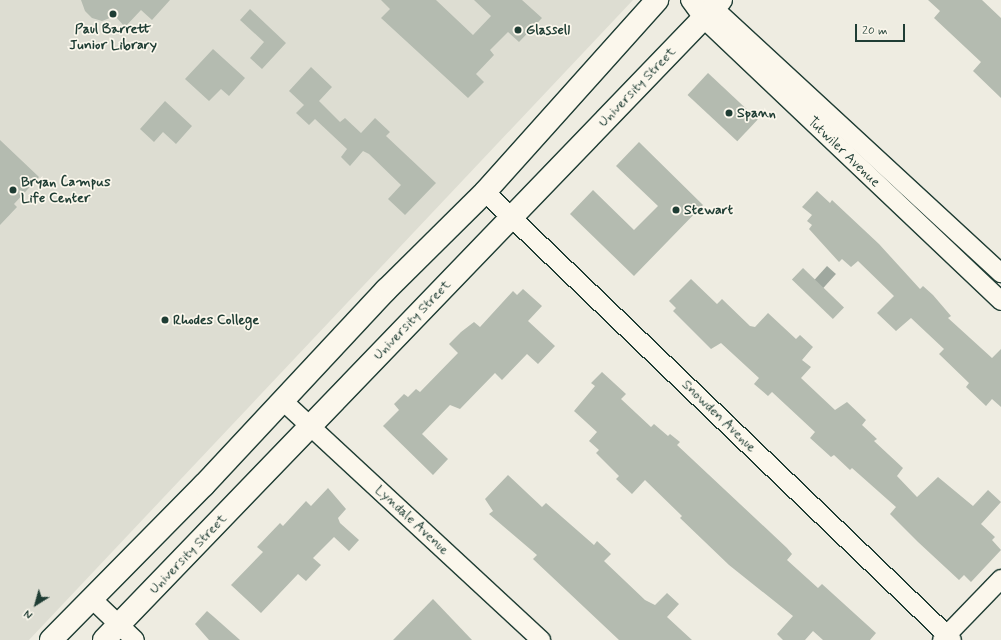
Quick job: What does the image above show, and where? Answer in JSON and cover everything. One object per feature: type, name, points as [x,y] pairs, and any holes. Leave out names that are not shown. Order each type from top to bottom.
[{"type":"main road","points":[[51,640],[283,401],[386,290],[485,192],[657,0]]},
{"type":"main road","name":"University Street","points":[[104,640],[512,218],[711,6]]},
{"type":"street","name":"Tutwiler Avenue","points":[[690,0],[711,6],[1001,273]]},
{"type":"street","name":"Tutwiler Avenue","points":[[711,6],[925,229],[1001,301]]},
{"type":"street","name":"Snowden Avenue","points":[[485,192],[947,638]]},
{"type":"street","points":[[925,229],[938,215]]},
{"type":"street","name":"Lyndale Avenue","points":[[283,401],[541,640]]},
{"type":"street","points":[[947,638],[1001,579]]},
{"type":"street","points":[[92,599],[135,640]]},
{"type":"shaded area","name":"Rhodes College","points":[[0,0],[633,0],[29,640],[0,640]]},
{"type":"shaded area","points":[[827,266],[836,274],[819,293],[810,285]]},
{"type":"building","name":"Paul Barrett Junior Library","points":[[81,0],[170,0],[152,20],[141,10],[125,27],[115,16],[102,21],[92,18],[85,11]]},
{"type":"building","points":[[381,0],[436,0],[473,35],[491,16],[474,0],[522,0],[542,18],[519,42],[508,32],[490,50],[494,55],[476,74],[484,82],[468,98],[381,18],[390,9]]},
{"type":"building","points":[[928,0],[982,0],[1001,18],[1001,98],[973,71],[981,62],[934,18],[940,11]]},
{"type":"building","points":[[250,9],[286,43],[262,69],[250,58],[264,42],[240,20]]},
{"type":"building","points":[[213,49],[245,78],[229,96],[221,89],[209,101],[185,79]]},
{"type":"building","points":[[311,67],[332,87],[319,101],[340,122],[345,118],[361,133],[375,118],[390,132],[386,136],[436,183],[405,215],[388,199],[401,185],[369,154],[363,151],[350,166],[341,157],[347,149],[315,119],[309,125],[296,113],[304,105],[289,91]]},
{"type":"building","name":"Spann","points":[[708,73],[758,119],[737,141],[688,95]]},
{"type":"building","points":[[165,101],[192,126],[176,144],[163,132],[154,142],[140,129]]},
{"type":"building","name":"Bryan Campus Life Center","points":[[0,140],[39,177],[14,204],[17,207],[0,225]]},
{"type":"building","name":"Stewart","points":[[639,142],[703,205],[634,276],[570,214],[593,190],[634,230],[658,206],[616,166]]},
{"type":"building","points":[[817,191],[830,203],[832,200],[879,244],[920,289],[923,286],[933,295],[951,316],[948,318],[992,358],[1001,349],[1001,407],[992,399],[986,406],[966,387],[969,383],[939,354],[944,349],[911,318],[896,331],[877,313],[894,296],[858,261],[851,267],[842,259],[839,262],[809,229],[812,225],[807,221],[812,215],[802,207]]},
{"type":"building","points":[[803,268],[844,308],[833,319],[792,280]]},
{"type":"building","points":[[691,279],[717,304],[722,299],[750,326],[755,327],[768,313],[796,339],[800,335],[813,347],[802,360],[811,367],[801,378],[835,410],[847,402],[866,420],[862,425],[877,439],[874,441],[903,468],[897,476],[917,497],[938,477],[973,506],[988,490],[1001,502],[981,524],[995,537],[992,540],[1001,550],[971,582],[964,575],[959,580],[918,542],[890,514],[896,507],[852,468],[850,470],[834,455],[831,457],[810,438],[815,432],[772,392],[768,396],[754,384],[759,378],[721,343],[711,349],[673,311],[676,308],[669,301]]},
{"type":"building","points":[[523,289],[542,306],[528,321],[555,346],[538,364],[527,354],[502,380],[495,373],[460,409],[450,405],[422,434],[448,459],[433,475],[383,426],[399,410],[394,404],[404,394],[408,397],[416,389],[420,392],[458,353],[449,344],[461,332],[474,322],[480,327],[513,291],[517,295]]},
{"type":"building","points":[[602,372],[626,394],[621,399],[651,427],[654,424],[668,436],[670,434],[680,442],[677,445],[787,548],[792,554],[787,560],[818,588],[822,584],[876,633],[870,640],[823,640],[813,631],[805,640],[783,640],[777,634],[793,616],[729,565],[680,518],[682,516],[645,480],[632,494],[616,479],[619,476],[596,453],[599,450],[589,441],[597,432],[574,411],[595,386],[591,383]]},
{"type":"building","points":[[508,475],[542,507],[546,503],[594,545],[597,541],[611,554],[604,561],[645,600],[655,605],[667,593],[679,604],[667,617],[692,640],[619,640],[533,559],[537,555],[489,514],[493,511],[485,499]]},
{"type":"building","points":[[328,488],[346,509],[338,518],[340,523],[359,540],[349,551],[334,537],[313,558],[321,565],[306,581],[298,574],[261,613],[231,585],[263,552],[257,547],[280,523],[283,526],[306,501],[311,506]]},
{"type":"building","points":[[433,599],[472,640],[393,640]]},
{"type":"building","points":[[207,611],[240,640],[209,640],[195,624]]},
{"type":"place","name":"Paul Barrett Junior Library","points":[[113,14]]},
{"type":"place","name":"Glassell","points":[[518,30]]},
{"type":"place","name":"Spann","points":[[729,113]]},
{"type":"place","name":"Bryan Campus Life Center","points":[[13,190]]},
{"type":"place","name":"Stewart","points":[[676,210]]},
{"type":"place","name":"Rhodes College","points":[[165,320]]}]
